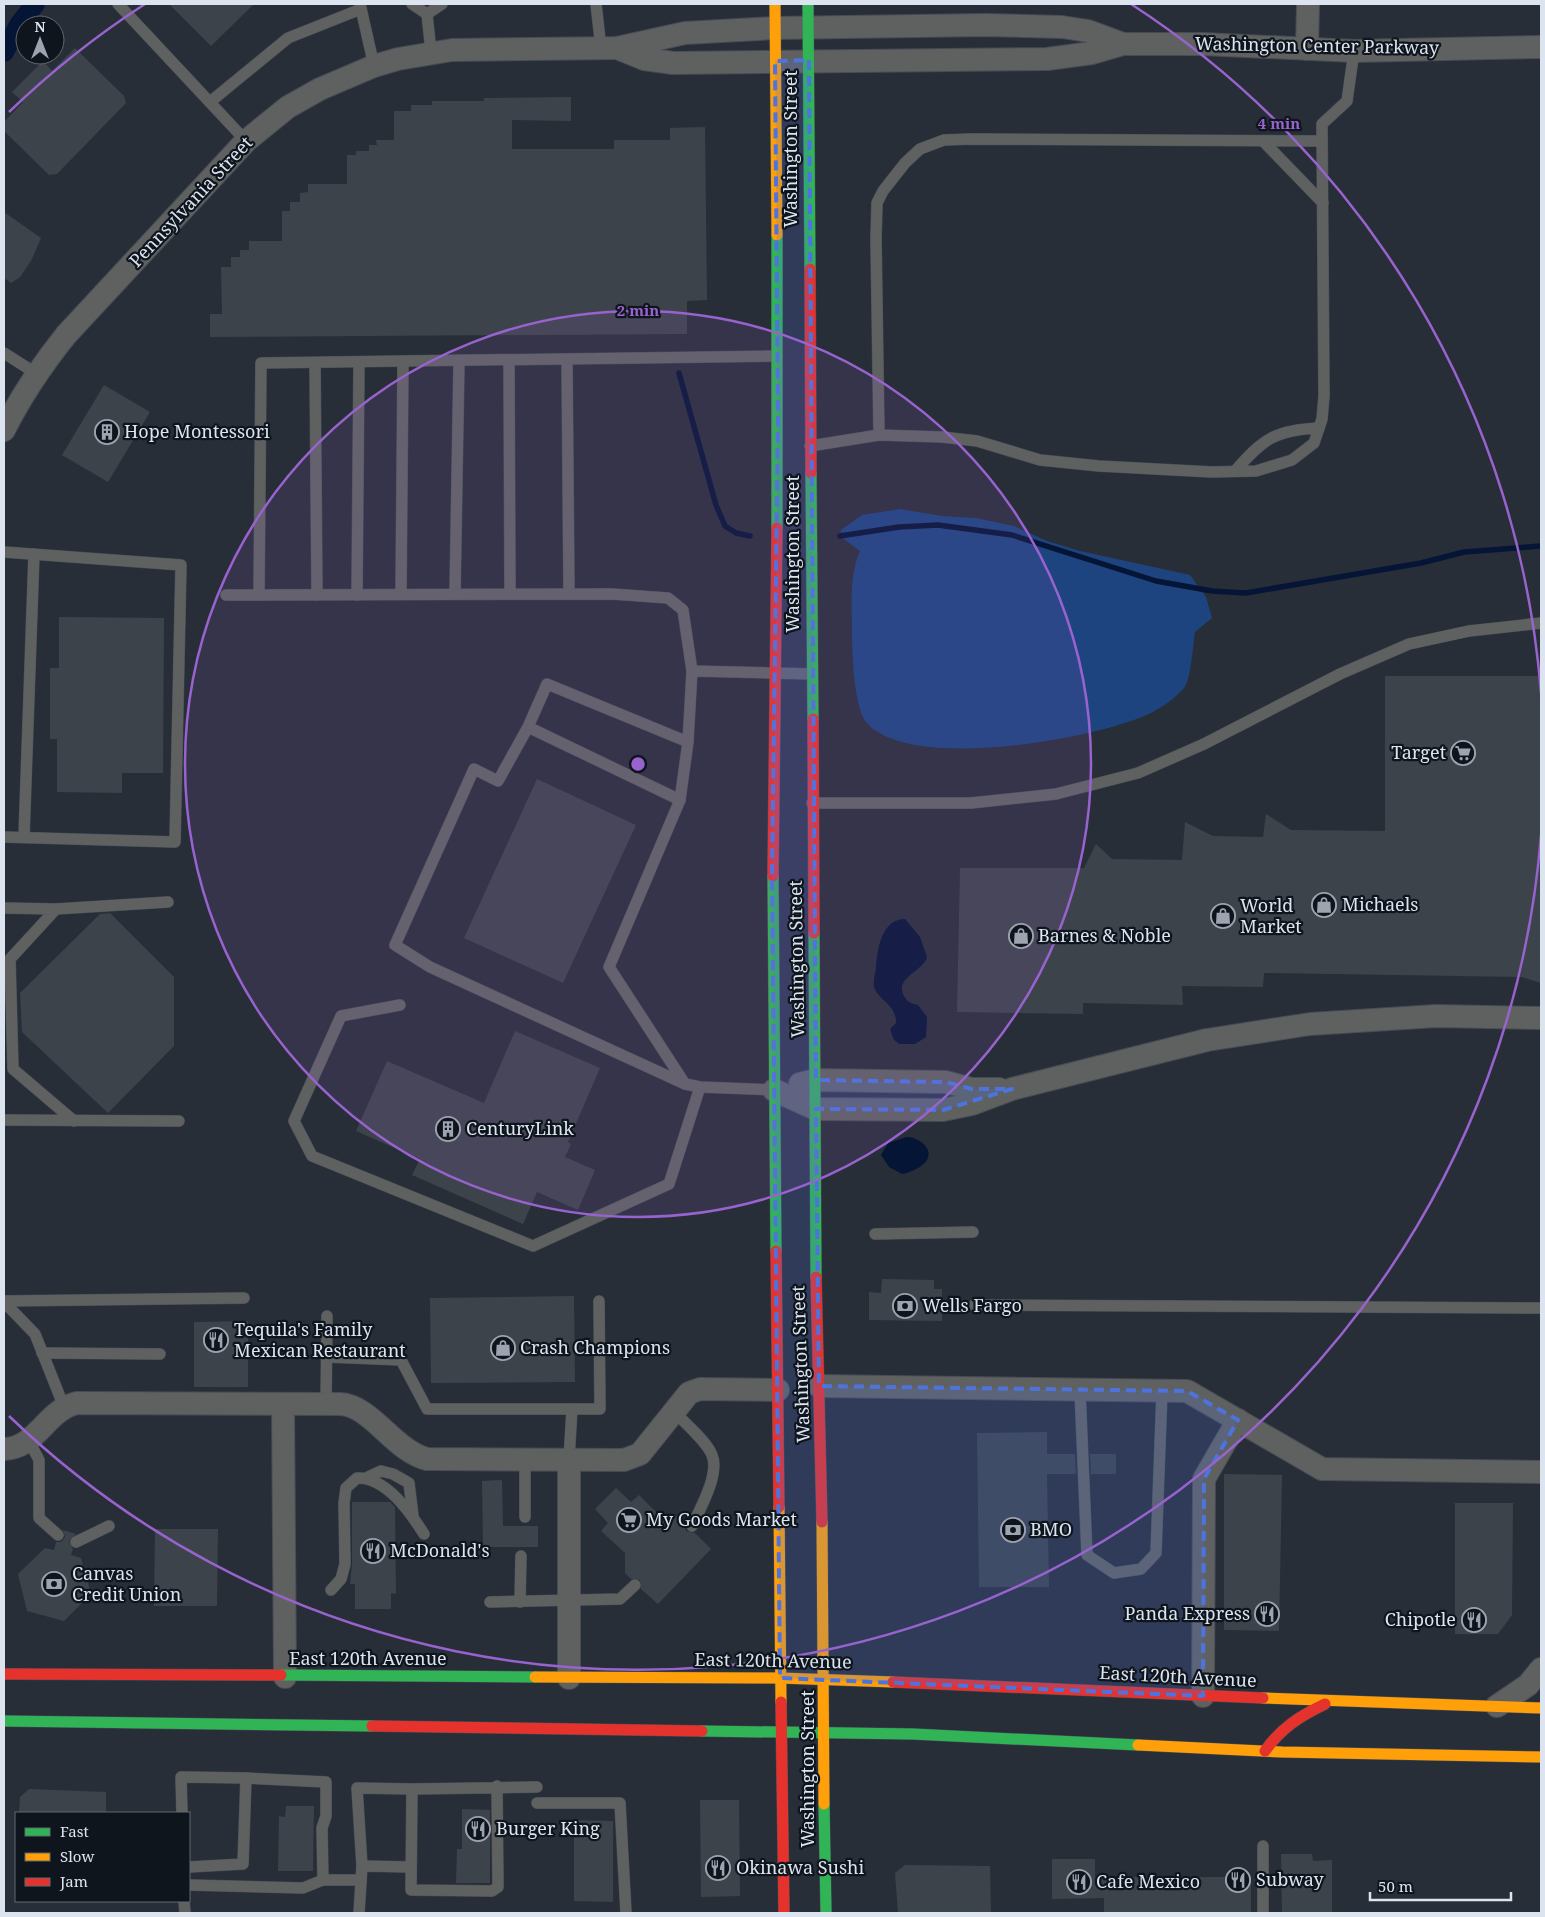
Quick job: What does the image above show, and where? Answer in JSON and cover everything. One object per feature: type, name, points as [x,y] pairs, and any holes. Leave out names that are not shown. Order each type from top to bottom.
[{"type":"main road","name":"Washington Street","points":[[775,4],[777,356],[774,674],[774,1090],[777,1228],[780,1732],[784,1913]]},
{"type":"main road","name":"Washington Street","points":[[808,4],[811,674],[816,1080],[812,1385],[824,1679],[826,1913]]},
{"type":"main road","points":[[777,1228],[788,1273]]},
{"type":"main road","name":"East 120th Avenue","points":[[4,1674],[285,1677],[780,1678],[1541,1708]]},
{"type":"main road","points":[[1265,1751],[1282,1728],[1293,1719],[1331,1701]]},
{"type":"main road","points":[[4,1721],[922,1734],[1265,1751],[1541,1757]]},
{"type":"street","points":[[1307,49],[1308,4]]},
{"type":"street","name":"Pennsylvania Street","points":[[4,430],[37,374],[66,335],[246,142],[288,108],[320,89],[374,66],[430,52],[480,48],[609,48],[685,33],[808,26]]},
{"type":"street","name":"Washington Center Parkway","points":[[808,26],[1062,27],[1088,31],[1123,44],[1354,51],[1541,47]]},
{"type":"street","name":"Washington Center Parkway","points":[[775,61],[1047,59],[1092,54],[1123,44]]},
{"type":"street","name":"Pennsylvania Street","points":[[609,48],[657,62],[775,61]]},
{"type":"street","points":[[774,1090],[816,1109],[943,1110],[972,1104],[1012,1089],[1207,1040],[1306,1025],[1436,1016],[1541,1018]]},
{"type":"street","points":[[774,1090],[816,1080],[946,1082],[972,1089],[1012,1089]]},
{"type":"street","points":[[812,1385],[1080,1391],[1187,1391],[1322,1469],[1541,1472]]},
{"type":"street","points":[[4,1449],[18,1448],[29,1441],[64,1407],[77,1403],[326,1404],[354,1406],[418,1457],[624,1460],[635,1457],[685,1396],[700,1389],[778,1390]]},
{"type":"street","points":[[283,1404],[285,1677]]},
{"type":"street","points":[[1203,1696],[1204,1479],[1238,1420]]},
{"type":"street","points":[[569,1460],[569,1678]]},
{"type":"street","points":[[1497,1706],[1528,1684],[1541,1669]]},
{"type":"lane","points":[[118,4],[246,142]]},
{"type":"lane","points":[[412,4],[427,14]]},
{"type":"lane","points":[[427,14],[442,4]]},
{"type":"lane","points":[[596,4],[609,48]]},
{"type":"lane","points":[[210,102],[288,38],[361,6],[374,66]]},
{"type":"lane","points":[[427,14],[430,52]]},
{"type":"lane","points":[[810,446],[879,435],[942,436],[978,441],[1040,460],[1099,466],[1256,471],[1292,460],[1314,442],[1319,428],[1324,396],[1322,124],[1347,101],[1354,51]]},
{"type":"lane","points":[[879,435],[876,238],[878,203],[883,191],[905,163],[920,149],[944,140],[971,139],[1322,141]]},
{"type":"lane","points":[[1263,141],[1322,203]]},
{"type":"lane","points":[[4,353],[37,374]]},
{"type":"lane","points":[[259,595],[261,363],[777,356]]},
{"type":"lane","points":[[567,359],[569,594]]},
{"type":"lane","points":[[509,360],[510,594]]},
{"type":"lane","points":[[402,594],[403,361]]},
{"type":"lane","points":[[455,594],[459,361]]},
{"type":"lane","points":[[357,595],[359,362]]},
{"type":"lane","points":[[315,363],[317,595]]},
{"type":"lane","points":[[1235,471],[1258,446],[1273,436],[1300,429],[1319,428]]},
{"type":"lane","points":[[4,552],[181,565],[176,842],[4,836]]},
{"type":"lane","points":[[24,837],[34,554]]},
{"type":"lane","points":[[226,595],[612,594],[668,598],[683,610],[692,671],[688,742],[680,800],[609,967],[685,1084]]},
{"type":"lane","points":[[812,803],[971,803],[1056,794],[1138,773],[1204,744],[1340,674],[1409,644],[1469,631],[1541,623]]},
{"type":"lane","points":[[692,671],[811,674]]},
{"type":"lane","points":[[688,742],[547,684],[528,727],[498,781],[474,769],[395,945],[430,967],[685,1084],[700,1087],[774,1090]]},
{"type":"lane","points":[[528,727],[680,800]]},
{"type":"lane","points":[[4,908],[56,909],[168,902]]},
{"type":"lane","points":[[56,909],[10,959],[13,1069],[74,1121]]},
{"type":"lane","points":[[400,1005],[341,1016],[294,1121],[312,1156],[533,1246],[669,1184],[700,1087]]},
{"type":"lane","points":[[4,1120],[179,1121]]},
{"type":"lane","points":[[875,1234],[973,1232]]},
{"type":"lane","points":[[4,1301],[244,1298]]},
{"type":"lane","points":[[4,1301],[35,1334],[64,1407]]},
{"type":"lane","points":[[327,1357],[400,1360],[427,1409],[600,1409],[600,1301]]},
{"type":"lane","points":[[974,1305],[1541,1308]]},
{"type":"lane","points":[[326,1404],[327,1316]]},
{"type":"lane","points":[[42,1353],[160,1354]]},
{"type":"lane","points":[[1080,1391],[1087,1555],[1114,1573],[1141,1570],[1156,1552],[1162,1391]]},
{"type":"lane","points":[[569,1460],[572,1409]]},
{"type":"lane","points":[[673,1410],[713,1456],[710,1485],[692,1526]]},
{"type":"lane","points":[[29,1441],[39,1460],[38,1518],[58,1535]]},
{"type":"lane","points":[[525,1459],[525,1517]]},
{"type":"lane","points":[[331,1590],[341,1579],[345,1564],[344,1503],[346,1488],[358,1478],[368,1477],[381,1471],[392,1474],[409,1483],[413,1516]]},
{"type":"lane","points":[[368,1477],[380,1483],[413,1516],[424,1534]]},
{"type":"lane","points":[[76,1542],[109,1526]]},
{"type":"lane","points":[[520,1602],[521,1556]]},
{"type":"lane","points":[[490,1602],[569,1602],[620,1599],[635,1585]]},
{"type":"lane","points":[[182,1812],[181,1777],[326,1782],[326,1816],[322,1828],[323,1880]]},
{"type":"lane","points":[[190,1866],[244,1864],[246,1778]]},
{"type":"lane","points":[[412,1789],[411,1890],[492,1891],[498,1887],[497,1786]]},
{"type":"lane","points":[[359,1913],[362,1866],[357,1788],[537,1787]]},
{"type":"lane","points":[[536,1803],[620,1803],[626,1913]]},
{"type":"lane","points":[[1262,1846],[1263,1913]]},
{"type":"lane","points":[[362,1866],[411,1867]]},
{"type":"lane","points":[[190,1885],[303,1888],[323,1880],[361,1880]]},
{"type":"highlighted area","points":[[809,60],[816,1080],[946,1082],[972,1089],[1012,1089],[943,1110],[816,1109],[819,1386],[1187,1391],[1238,1420],[1204,1479],[1203,1696],[780,1678],[772,873],[778,418],[775,61]]},
{"type":"shaded area","points":[[900,509],[942,516],[976,518],[1014,526],[1047,541],[1080,551],[1190,575],[1206,597],[1212,618],[1195,632],[1190,670],[1184,688],[1169,702],[1151,713],[1090,733],[1049,741],[961,748],[921,746],[888,737],[866,722],[856,693],[853,666],[852,602],[854,570],[860,551],[840,536],[841,530],[862,515]]},
{"type":"shaded area","points":[[905,919],[920,937],[927,957],[920,967],[906,979],[902,989],[907,1000],[918,1005],[927,1017],[926,1037],[915,1044],[899,1044],[894,1040],[890,1029],[896,1023],[896,1017],[891,1007],[879,996],[874,987],[879,945],[882,937],[890,924],[897,920]]},
{"type":"shaded area","points":[[907,1137],[916,1139],[924,1144],[927,1147],[929,1156],[925,1163],[919,1167],[902,1174],[889,1167],[881,1155],[888,1143]]},
{"type":"building","points":[[169,4],[254,4],[211,46]]},
{"type":"building","points":[[75,48],[124,96],[126,103],[57,174],[49,175],[4,131],[4,122],[23,102],[12,92],[39,65],[47,65],[52,71],[58,65],[65,65],[65,58]]},
{"type":"building","points":[[571,97],[571,121],[512,120],[512,149],[614,149],[614,140],[670,140],[670,128],[705,127],[707,300],[687,301],[687,334],[210,337],[210,314],[222,314],[221,267],[231,267],[231,257],[240,257],[240,250],[249,250],[249,241],[282,241],[282,211],[290,211],[290,202],[300,202],[300,193],[308,192],[308,184],[347,184],[347,155],[356,155],[356,151],[369,151],[369,145],[377,145],[376,140],[394,140],[394,111],[411,111],[411,105],[432,105],[432,101],[484,101],[484,98]]},
{"type":"building","points":[[4,212],[41,238],[31,261],[20,277],[11,283],[4,278]]},
{"type":"building","name":"Hope Montessori","points":[[104,385],[150,412],[108,482],[62,455]]},
{"type":"building","points":[[59,617],[164,618],[163,773],[122,773],[122,793],[57,792],[57,739],[50,739],[50,668],[59,668]]},
{"type":"building","points":[[1385,676],[1541,676],[1541,983],[1522,977],[1264,973],[1263,987],[1182,986],[1183,1005],[1083,1003],[1083,1014],[957,1012],[960,868],[1084,868],[1096,844],[1112,859],[1182,860],[1185,822],[1213,836],[1263,837],[1266,814],[1291,830],[1385,831]]},
{"type":"building","points":[[537,779],[636,825],[563,983],[464,938]]},
{"type":"building","points":[[110,913],[174,977],[174,1046],[108,1113],[22,1032],[20,993],[100,914]]},
{"type":"building","name":"CenturyLink","points":[[515,1031],[600,1068],[568,1142],[571,1144],[565,1157],[595,1170],[578,1210],[537,1192],[523,1224],[412,1175],[420,1159],[356,1131],[387,1061],[484,1103]]},
{"type":"building","name":"Wells Fargo","points":[[882,1279],[934,1280],[934,1289],[942,1289],[942,1321],[869,1320],[869,1292],[881,1293]]},
{"type":"building","name":"Crash Champions","points":[[574,1296],[575,1382],[431,1383],[430,1298]]},
{"type":"building","points":[[248,1321],[248,1387],[194,1387],[194,1322]]},
{"type":"building","name":"BMO","points":[[1047,1432],[1047,1454],[1075,1454],[1076,1474],[1047,1474],[1049,1587],[979,1587],[977,1433]]},
{"type":"building","points":[[1090,1454],[1116,1454],[1116,1474],[1091,1474]]},
{"type":"building","points":[[1224,1474],[1282,1475],[1279,1631],[1224,1630]]},
{"type":"building","points":[[502,1480],[503,1526],[538,1526],[538,1547],[483,1547],[482,1481]]},
{"type":"building","points":[[616,1488],[631,1502],[639,1495],[660,1516],[679,1516],[685,1523],[686,1531],[695,1533],[711,1549],[658,1604],[641,1589],[640,1580],[631,1579],[625,1573],[625,1553],[601,1531],[608,1523],[595,1509]]},
{"type":"building","name":"McDonald's","points":[[352,1502],[390,1502],[395,1507],[396,1594],[391,1593],[391,1609],[355,1609],[355,1584],[350,1584],[352,1564]]},
{"type":"building","points":[[1455,1503],[1513,1503],[1512,1615],[1498,1634],[1455,1634]]},
{"type":"building","points":[[155,1529],[218,1529],[217,1606],[154,1606]]},
{"type":"building","name":"Canvas Credit Union","points":[[63,1530],[76,1534],[69,1541],[73,1549],[71,1555],[81,1558],[91,1594],[64,1621],[27,1611],[18,1574],[45,1548],[54,1550],[56,1542],[61,1542],[65,1537]]},
{"type":"building","points":[[29,1789],[106,1792],[106,1812],[19,1812],[20,1797]]},
{"type":"building","points":[[700,1800],[739,1800],[740,1896],[701,1897]]},
{"type":"building","points":[[286,1806],[314,1806],[313,1871],[278,1871],[279,1816],[285,1817]]},
{"type":"building","name":"Burger King","points":[[462,1809],[490,1810],[490,1883],[456,1883],[457,1849],[462,1849]]},
{"type":"building","points":[[574,1820],[613,1821],[613,1902],[574,1901]]},
{"type":"building","points":[[1281,1854],[1312,1854],[1313,1861],[1332,1860],[1332,1913],[1282,1913]]},
{"type":"building","points":[[1052,1859],[1095,1859],[1095,1877],[1251,1877],[1251,1913],[1104,1913],[1104,1898],[1052,1899]]},
{"type":"building","points":[[905,1865],[990,1866],[991,1913],[898,1913],[895,1873]]},
{"type":"waterway","points":[[4,52],[19,25],[35,4]]},
{"type":"waterway","points":[[679,373],[716,505],[725,526],[736,533],[750,536]]},
{"type":"waterway","points":[[840,536],[899,527],[938,525],[1012,535],[1156,581],[1212,591],[1246,593],[1421,563],[1464,552],[1541,546]]},
{"type":"traffic: fast","points":[[808,4],[810,269]]},
{"type":"traffic: fast","points":[[777,235],[777,528]]},
{"type":"traffic: fast","points":[[811,473],[813,719]]},
{"type":"traffic: fast","points":[[773,876],[776,1251]]},
{"type":"traffic: fast","points":[[814,933],[816,1277]]},
{"type":"traffic: fast","points":[[281,1675],[535,1677]]},
{"type":"traffic: fast","points":[[4,1721],[372,1726]]},
{"type":"traffic: fast","points":[[702,1731],[913,1734],[1138,1745]]},
{"type":"traffic: fast","points":[[824,1804],[826,1913]]},
{"type":"traffic: slow","points":[[775,4],[777,235]]},
{"type":"traffic: slow","points":[[779,1507],[781,1702]]},
{"type":"traffic: slow","points":[[822,1522],[824,1804]]},
{"type":"traffic: slow","points":[[535,1677],[780,1678],[893,1682]]},
{"type":"traffic: slow","points":[[1263,1698],[1541,1708]]},
{"type":"traffic: slow","points":[[1138,1745],[1282,1752],[1541,1757]]},
{"type":"traffic: jam","points":[[810,269],[811,473]]},
{"type":"traffic: jam","points":[[773,876],[777,528]]},
{"type":"traffic: jam","points":[[813,719],[814,933]]},
{"type":"traffic: jam","points":[[776,1251],[779,1507]]},
{"type":"traffic: jam","points":[[816,1277],[822,1522]]},
{"type":"traffic: jam","points":[[4,1674],[281,1675]]},
{"type":"traffic: jam","points":[[893,1682],[1263,1698]]},
{"type":"traffic: jam","points":[[781,1702],[784,1913]]},
{"type":"traffic: jam","points":[[1265,1751],[1292,1723],[1325,1704]]},
{"type":"traffic: jam","points":[[372,1726],[702,1731]]},
{"type":"place","name":"Hope Montessori","points":[[107,432]]},
{"type":"place","name":"Target","points":[[1463,753]]},
{"type":"place","name":"Michaels","points":[[1324,905]]},
{"type":"place","name":"World Market","points":[[1223,916]]},
{"type":"place","name":"Barnes & Noble","points":[[1021,936]]},
{"type":"place","name":"CenturyLink","points":[[448,1129]]},
{"type":"place","name":"Wells Fargo","points":[[905,1306]]},
{"type":"place","name":"Tequila's Family Mexican Restaurant","points":[[216,1340]]},
{"type":"place","name":"Crash Champions","points":[[503,1348]]},
{"type":"place","name":"My Goods Market","points":[[629,1520]]},
{"type":"place","name":"BMO","points":[[1013,1530]]},
{"type":"place","name":"McDonald's","points":[[373,1551]]},
{"type":"place","name":"Canvas Credit Union","points":[[54,1584]]},
{"type":"place","name":"Panda Express","points":[[1267,1614]]},
{"type":"place","name":"Chipotle","points":[[1474,1620]]},
{"type":"place","name":"Burger King","points":[[478,1829]]},
{"type":"place","name":"Okinawa Sushi","points":[[718,1868]]},
{"type":"place","name":"Subway","points":[[1238,1880]]},
{"type":"place","name":"Cafe Mexico","points":[[1079,1882]]}]
